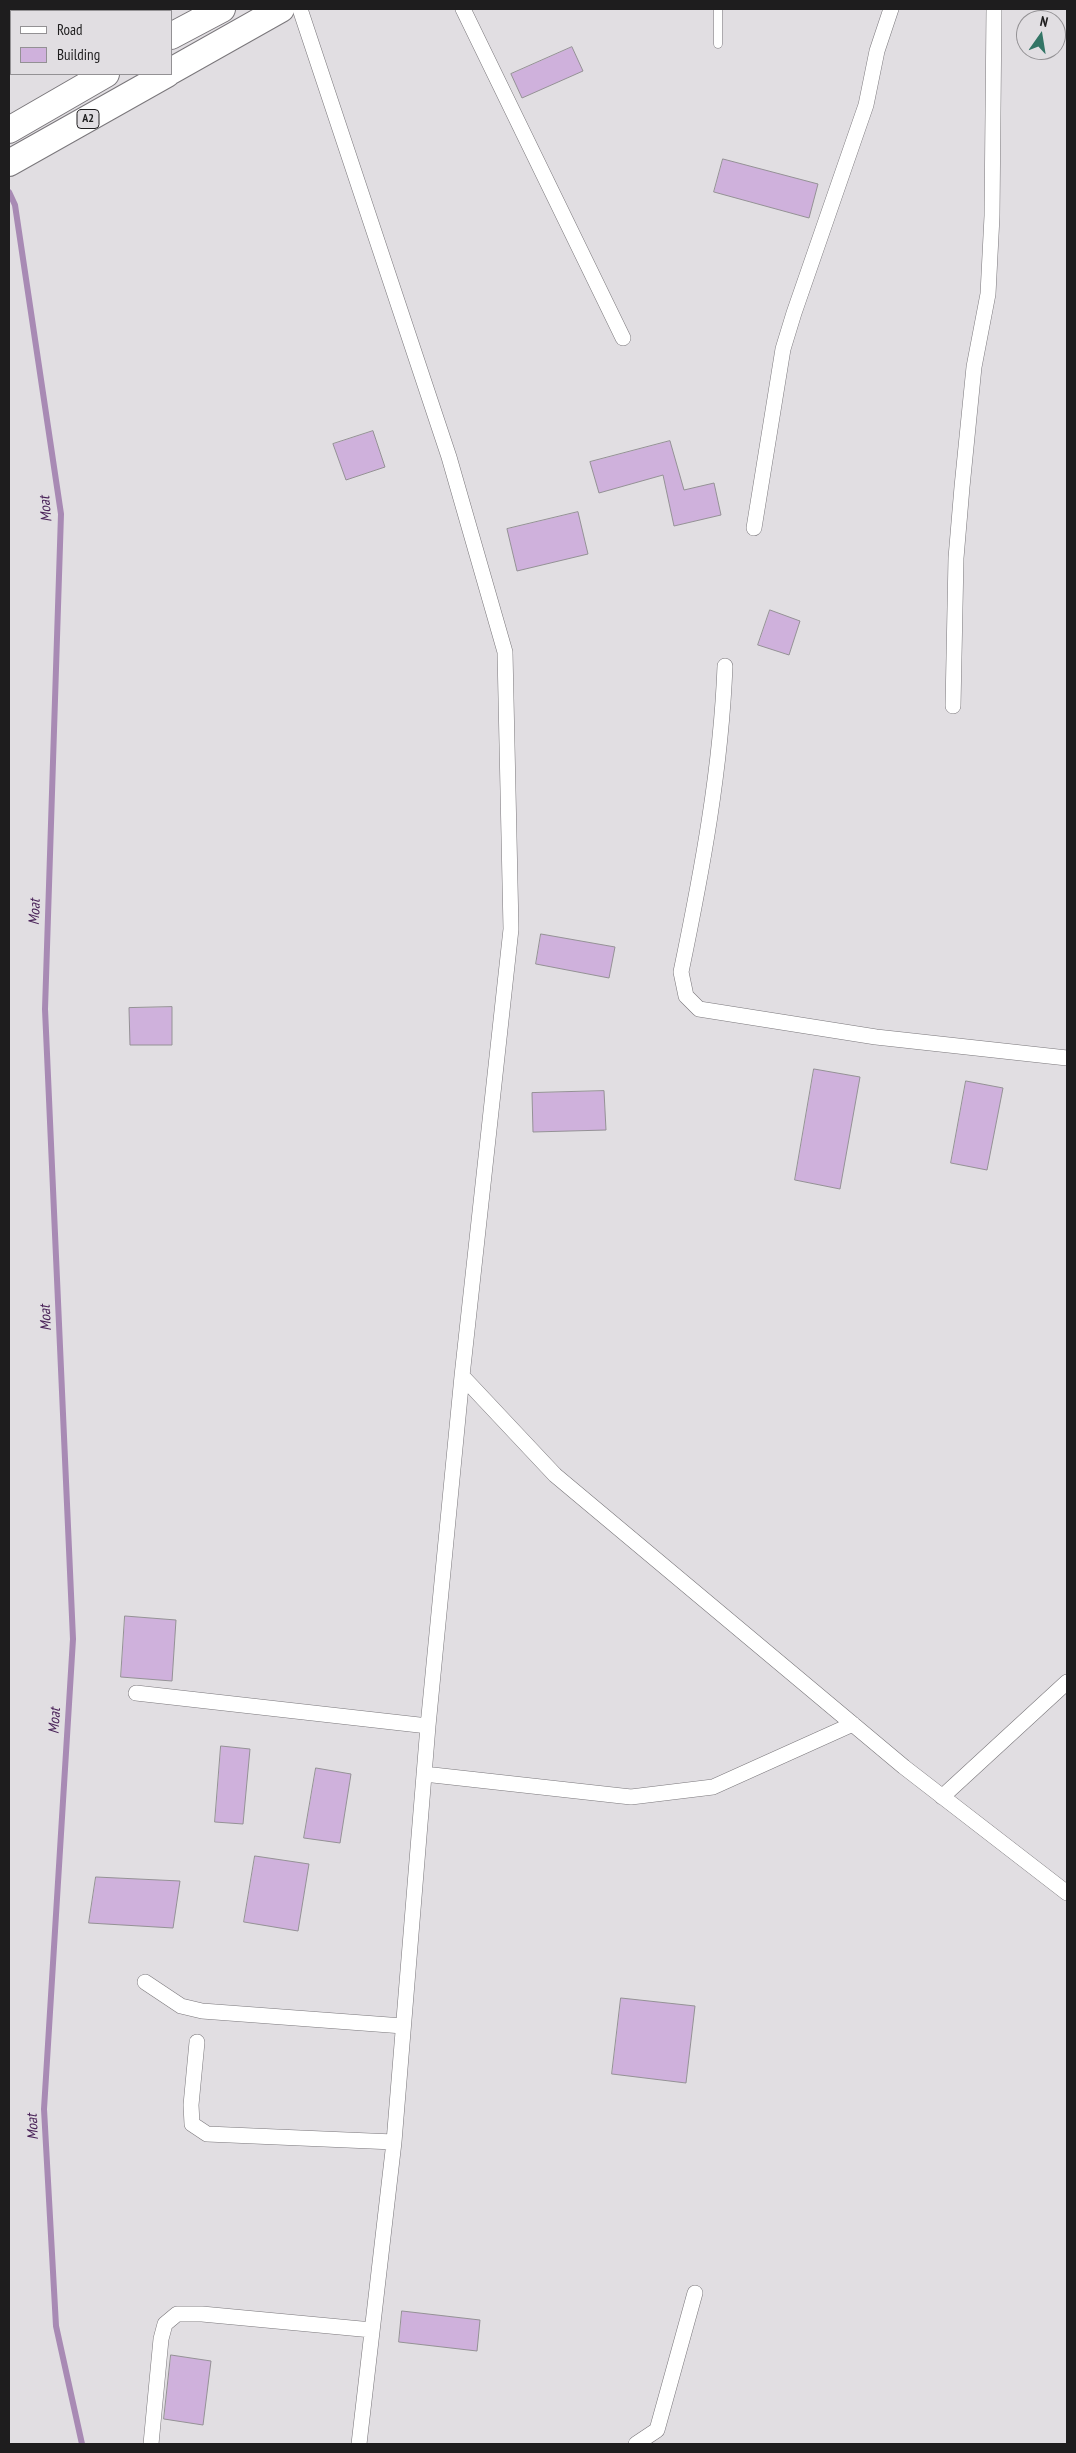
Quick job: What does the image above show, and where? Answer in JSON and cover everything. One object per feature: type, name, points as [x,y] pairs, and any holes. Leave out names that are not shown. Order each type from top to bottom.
[{"type":"highway","points":[[172,71],[281,9]]},
{"type":"highway","points":[[172,35],[219,10]]},
{"type":"highway","name":"A2","points":[[9,130],[104,75]]},
{"type":"highway","name":"A2","points":[[9,163],[165,75]]},
{"type":"street","points":[[300,9],[449,457],[504,652],[511,929],[462,1376],[428,1726],[394,2142],[359,2444]]},
{"type":"street","points":[[463,9],[623,338]]},
{"type":"street","points":[[754,528],[783,349],[864,114],[877,50],[891,9]]},
{"type":"street","points":[[953,706],[956,558],[962,487],[974,367],[988,294],[992,206],[994,9]]},
{"type":"street","points":[[725,666],[716,778],[681,972],[686,996],[699,1009],[876,1037],[1067,1058]]},
{"type":"street","points":[[462,1376],[555,1475],[942,1797],[1067,1893]]},
{"type":"street","points":[[942,1797],[1067,1682]]},
{"type":"street","points":[[136,1693],[428,1726]]},
{"type":"street","points":[[424,1774],[631,1797],[713,1787],[853,1724]]},
{"type":"street","points":[[145,1982],[181,2006],[202,2011],[403,2026]]},
{"type":"street","points":[[197,2042],[191,2105],[192,2124],[207,2134],[394,2142]]},
{"type":"street","points":[[636,2444],[657,2430],[695,2293]]},
{"type":"street","points":[[151,2444],[161,2339],[165,2324],[177,2314],[202,2314],[372,2330]]},
{"type":"lane","points":[[718,9],[718,44]]},
{"type":"building","points":[[572,47],[583,71],[522,98],[511,74]]},
{"type":"building","points":[[723,159],[818,184],[809,218],[714,192]]},
{"type":"building","points":[[373,431],[385,467],[346,480],[333,444]]},
{"type":"building","points":[[670,441],[684,490],[714,483],[721,515],[674,526],[663,475],[599,493],[590,462]]},
{"type":"building","points":[[578,512],[588,554],[517,571],[507,529]]},
{"type":"building","points":[[770,610],[800,621],[789,655],[758,645]]},
{"type":"building","points":[[541,934],[615,947],[609,978],[536,964]]},
{"type":"building","points":[[172,1007],[172,1045],[130,1045],[129,1008]]},
{"type":"building","points":[[814,1069],[860,1077],[840,1189],[795,1180]]},
{"type":"building","points":[[966,1081],[1003,1088],[987,1170],[951,1163]]},
{"type":"building","points":[[604,1091],[606,1130],[533,1132],[532,1093]]},
{"type":"building","points":[[125,1616],[176,1620],[172,1681],[121,1677]]},
{"type":"building","points":[[221,1746],[250,1749],[243,1824],[215,1822]]},
{"type":"building","points":[[316,1768],[351,1774],[340,1843],[304,1838]]},
{"type":"building","points":[[255,1856],[309,1864],[298,1931],[244,1922]]},
{"type":"building","points":[[96,1877],[180,1881],[173,1928],[89,1923]]},
{"type":"building","points":[[621,1998],[695,2006],[686,2083],[612,2074]]},
{"type":"building","points":[[402,2311],[480,2320],[477,2351],[399,2342]]},
{"type":"building","points":[[171,2355],[211,2361],[203,2425],[164,2419]]},
{"type":"waterway","name":"Moat","points":[[9,192],[15,205],[61,514],[45,1009],[73,1639],[44,2109],[56,2326],[82,2444]]}]
